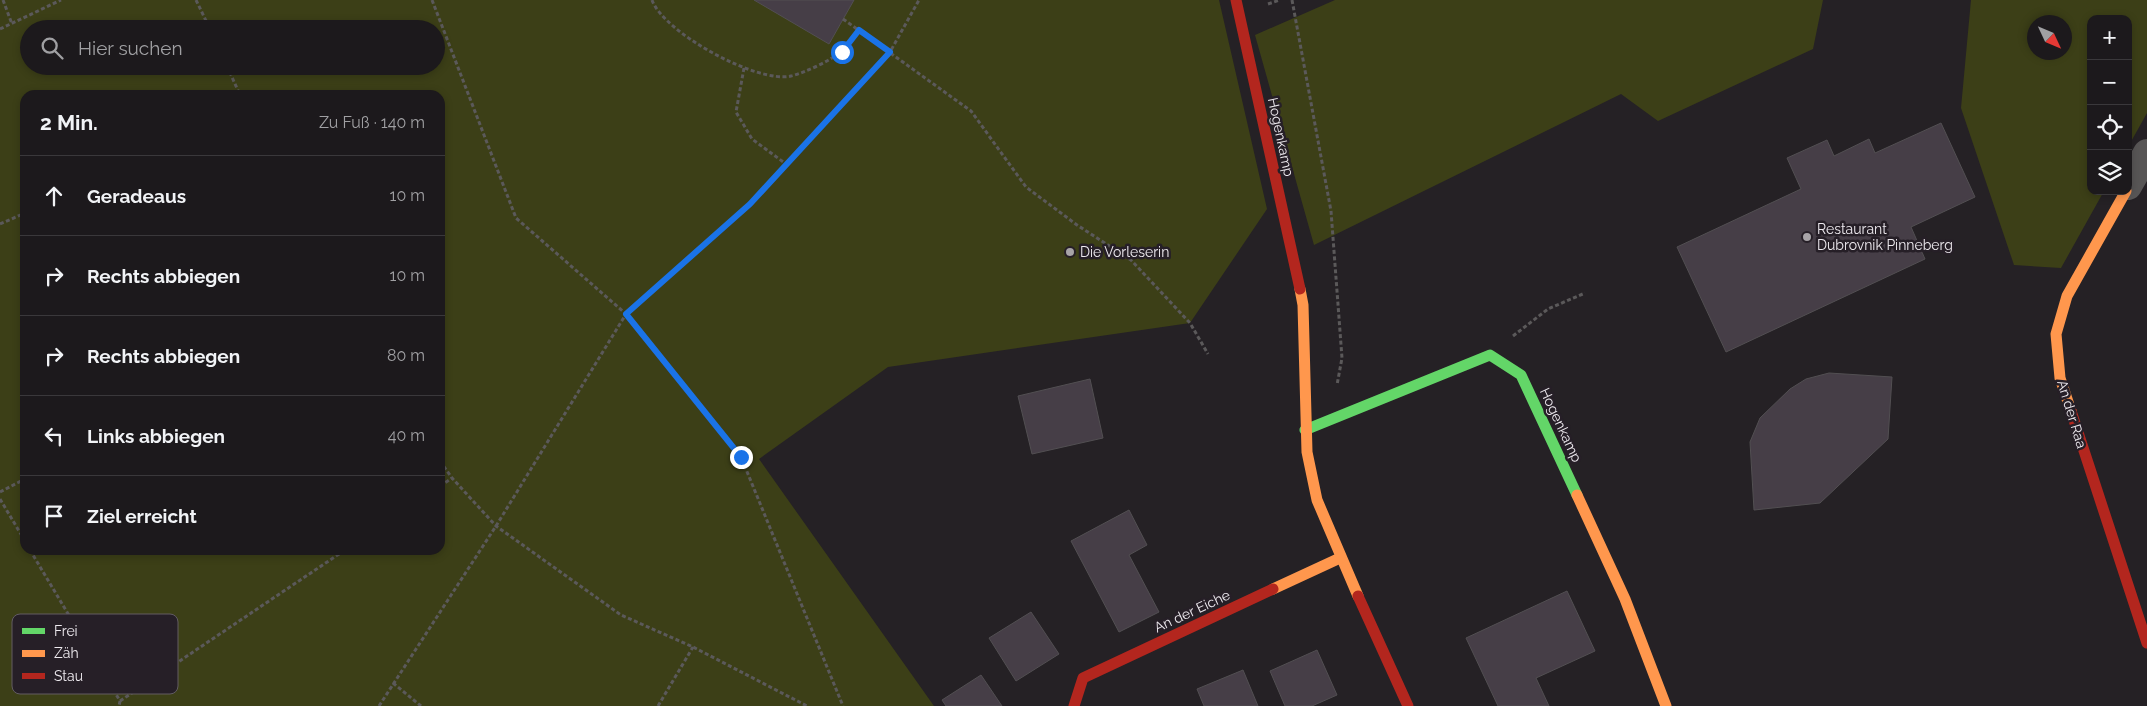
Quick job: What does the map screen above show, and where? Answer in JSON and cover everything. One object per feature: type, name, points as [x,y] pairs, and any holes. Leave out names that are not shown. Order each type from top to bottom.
[{"type":"street","name":"Hogenkamp","points":[[1236,0],[1303,305],[1305,430],[1307,452],[1317,500],[1340,558],[1408,706]]},
{"type":"street","points":[[2132,179],[2147,153]]},
{"type":"street","name":"An der Raa","points":[[2124,195],[2067,296],[2056,334],[2060,378],[2147,644]]},
{"type":"street","name":"Hogenkamp","points":[[1490,355],[1521,375],[1625,600],[1666,706]]},
{"type":"street","points":[[1305,430],[1490,355]]},
{"type":"street","name":"An der Eiche","points":[[1074,706],[1083,678],[1340,558]]},
{"type":"path","points":[[3,0],[12,24]]},
{"type":"path","points":[[20,20],[61,0]]},
{"type":"path","points":[[196,0],[206,20]]},
{"type":"path","points":[[432,0],[440,20]]},
{"type":"path","points":[[652,0],[656,9],[693,42],[744,68],[762,74],[790,77],[820,64],[842,52],[859,30]]},
{"type":"path","points":[[379,706],[496,526],[626,314],[750,204],[890,52],[919,0]]},
{"type":"path","points":[[1292,0],[1331,211],[1342,358],[1332,420]]},
{"type":"path","points":[[843,19],[971,111],[1026,187],[1077,226],[1131,260],[1190,324],[1208,354]]},
{"type":"path","points":[[0,30],[20,20]]},
{"type":"path","points":[[445,34],[516,218],[626,314],[741,457],[843,706]]},
{"type":"path","points":[[744,68],[736,112],[752,139],[786,164]]},
{"type":"path","points":[[231,75],[238,90]]},
{"type":"path","points":[[0,224],[20,215]]},
{"type":"path","points":[[1490,355],[1548,309],[1585,293]]},
{"type":"path","points":[[445,468],[452,478],[496,526],[621,615],[693,647],[807,706]]},
{"type":"path","points":[[445,483],[452,478]]},
{"type":"path","points":[[0,492],[20,482]]},
{"type":"path","points":[[0,499],[20,533]]},
{"type":"path","points":[[33,555],[68,614]]},
{"type":"path","points":[[178,662],[338,555]]},
{"type":"path","points":[[658,706],[693,647]]},
{"type":"path","points":[[393,682],[421,706]]},
{"type":"path","points":[[116,694],[120,701],[119,706]]},
{"type":"path","points":[[120,701],[130,694]]},
{"type":"green space","points":[[0,0],[1219,0],[1267,209],[1190,323],[888,367],[759,459],[934,706],[0,706]]},
{"type":"green space","points":[[1335,0],[1823,0],[1813,49],[1658,121],[1621,94],[1314,245],[1255,35]]},
{"type":"green space","points":[[1971,0],[2147,0],[2147,113],[2132,140],[2132,15],[2087,15],[2087,195],[2102,195],[2061,268],[2014,265],[1961,108]]},
{"type":"building","points":[[754,0],[854,0],[829,44]]},
{"type":"building","name":"Restaurant Dubrovnik Pinneberg","points":[[1941,123],[1975,197],[1911,227],[1925,259],[1726,352],[1677,247],[1801,189],[1787,158],[1827,140],[1834,156],[1869,139],[1875,153]]},
{"type":"building","points":[[1829,373],[1892,377],[1888,439],[1820,503],[1754,510],[1750,442],[1760,418],[1790,389],[1806,379]]},
{"type":"building","points":[[1090,379],[1103,438],[1032,454],[1018,396]]},
{"type":"building","points":[[1129,510],[1147,545],[1129,555],[1159,612],[1119,632],[1071,541]]},
{"type":"building","points":[[1567,591],[1595,651],[1536,678],[1549,706],[1498,706],[1466,638]]},
{"type":"building","points":[[1031,612],[1059,654],[1016,681],[989,638]]},
{"type":"building","points":[[1317,650],[1337,695],[1312,706],[1285,706],[1270,671]]},
{"type":"building","points":[[1243,670],[1258,706],[1204,706],[1197,689]]},
{"type":"building","points":[[981,675],[1002,706],[946,706],[942,700]]},
{"type":"traffic: fast","points":[[1305,430],[1490,355],[1521,375],[1577,495]]},
{"type":"traffic: slow","points":[[2071,411],[2060,378],[2056,334],[2067,296],[2124,195]]},
{"type":"traffic: slow","points":[[1300,289],[1303,305],[1307,452],[1317,500],[1358,596]]},
{"type":"traffic: slow","points":[[1577,495],[1625,599],[1666,706]]},
{"type":"traffic: slow","points":[[1273,589],[1340,558]]},
{"type":"traffic: jam","points":[[1236,0],[1300,289]]},
{"type":"traffic: jam","points":[[2071,411],[2147,643]]},
{"type":"traffic: jam","points":[[1074,706],[1083,678],[1273,589]]},
{"type":"traffic: jam","points":[[1358,596],[1408,706]]},
{"type":"place","name":"Restaurant Dubrovnik Pinneberg","points":[[1807,237]]},
{"type":"place","name":"Die Vorleserin","points":[[1070,252]]},
{"type":"route","points":[[741,457],[626,314],[750,204],[890,52],[859,30],[842,52]]}]
